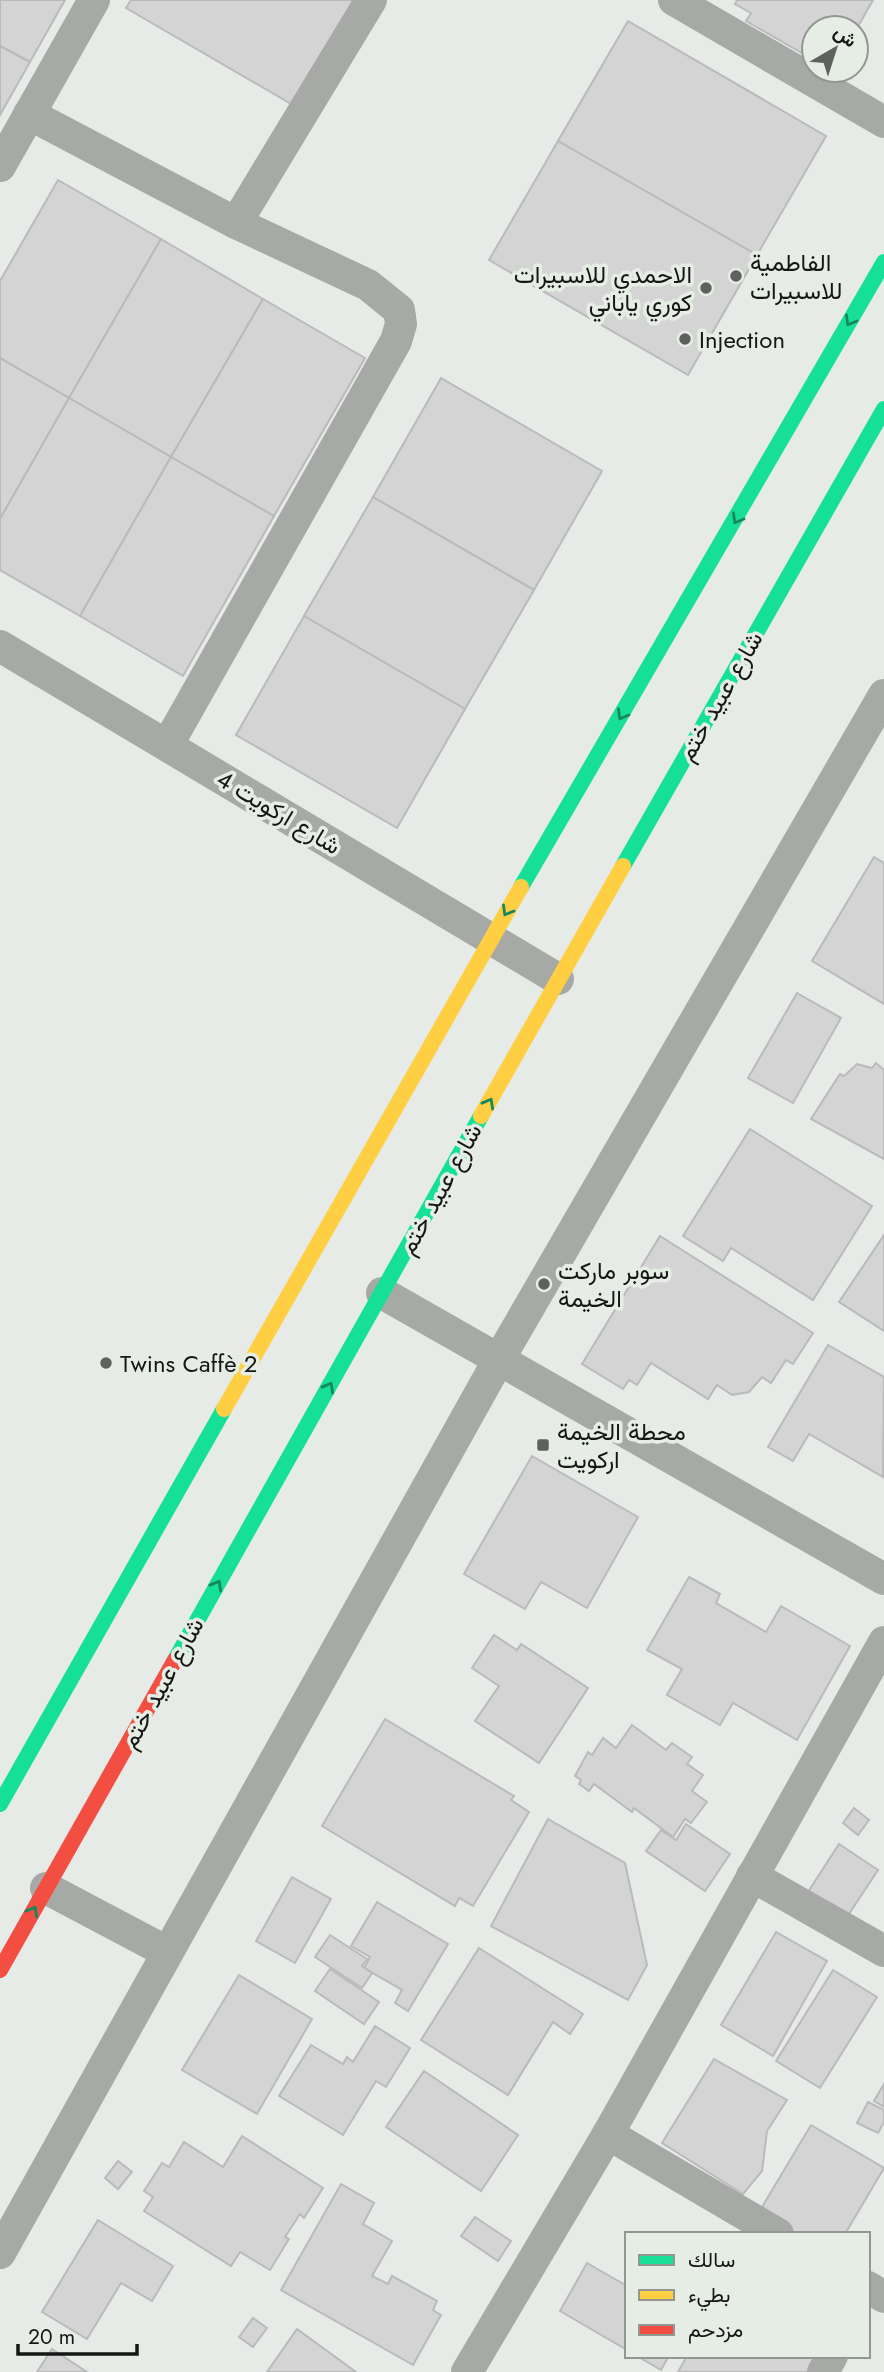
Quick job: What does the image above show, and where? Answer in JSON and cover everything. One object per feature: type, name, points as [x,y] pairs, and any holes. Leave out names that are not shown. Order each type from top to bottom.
[{"type":"main road","points":[[0,1804],[490,940],[884,262]]},
{"type":"main road","name":"شارع عبيد ختم","points":[[0,1970],[558,979],[873,452],[884,409]]},
{"type":"street","points":[[0,166],[94,0]]},
{"type":"street","points":[[236,223],[371,0]]},
{"type":"street","points":[[674,0],[884,122]]},
{"type":"street","points":[[29,114],[236,223],[368,285],[399,310],[401,324],[396,341],[168,744]]},
{"type":"street","name":"شارع اركويت 4","points":[[0,646],[558,979]]},
{"type":"street","points":[[0,2253],[498,1361],[884,695]]},
{"type":"street","points":[[382,1293],[884,1579]]},
{"type":"street","points":[[467,2372],[608,2134],[884,1642]]},
{"type":"street","points":[[752,1875],[884,1951]]},
{"type":"street","points":[[46,1888],[167,1952]]},
{"type":"street","points":[[608,2134],[775,2232]]},
{"type":"building","points":[[0,0],[65,0],[30,62],[0,46]]},
{"type":"building","points":[[131,0],[360,0],[298,108],[126,8]]},
{"type":"building","points":[[737,0],[873,0],[865,14],[800,14],[800,52],[746,21],[751,13],[735,4]]},
{"type":"building","points":[[628,21],[826,136],[757,255],[558,141]]},
{"type":"building","points":[[0,46],[30,62],[0,115]]},
{"type":"building","points":[[558,141],[757,255],[688,375],[489,260]]},
{"type":"building","points":[[58,180],[161,239],[69,398],[0,358],[0,281]]},
{"type":"building","points":[[161,239],[263,299],[171,457],[69,398]]},
{"type":"building","points":[[263,299],[365,358],[274,516],[171,457]]},
{"type":"building","points":[[0,358],[69,398],[0,519]]},
{"type":"building","points":[[441,378],[602,471],[534,590],[373,497]]},
{"type":"building","points":[[69,398],[171,457],[80,616],[0,570],[0,519]]},
{"type":"building","points":[[171,457],[274,516],[183,676],[80,616]]},
{"type":"building","points":[[373,497],[534,590],[465,709],[304,616]]},
{"type":"building","points":[[304,616],[465,709],[397,828],[236,735]]},
{"type":"building","points":[[874,857],[884,863],[884,1004],[812,961]]},
{"type":"building","points":[[797,993],[841,1018],[793,1103],[748,1078]]},
{"type":"building","points":[[876,1063],[884,1070],[884,1159],[811,1119],[840,1074],[844,1076],[857,1064],[872,1068]]},
{"type":"building","points":[[750,1129],[872,1206],[813,1300],[731,1248],[723,1261],[683,1236]]},
{"type":"building","points":[[884,1235],[884,1331],[839,1302]]},
{"type":"building","points":[[660,1236],[813,1333],[793,1364],[786,1360],[771,1383],[762,1377],[749,1392],[732,1395],[717,1385],[708,1399],[651,1363],[637,1385],[629,1380],[623,1389],[582,1364]]},
{"type":"building","points":[[828,1345],[884,1377],[883,1477],[809,1434],[793,1461],[768,1447]]},
{"type":"building","points":[[532,1456],[638,1517],[587,1608],[541,1582],[525,1609],[464,1574]]},
{"type":"building","points":[[689,1577],[720,1594],[716,1603],[766,1632],[781,1606],[850,1646],[797,1740],[733,1703],[720,1725],[667,1695],[682,1669],[647,1650]]},
{"type":"building","points":[[494,1635],[517,1650],[521,1644],[588,1688],[539,1763],[475,1721],[499,1686],[472,1668]]},
{"type":"building","points":[[385,1719],[514,1796],[511,1800],[529,1812],[473,1906],[459,1898],[455,1906],[322,1826]]},
{"type":"building","points":[[632,1725],[666,1750],[672,1743],[692,1757],[687,1764],[703,1775],[692,1791],[707,1802],[691,1823],[685,1819],[673,1837],[634,1808],[632,1812],[594,1784],[589,1791],[579,1784],[581,1780],[575,1776],[588,1752],[592,1755],[603,1738],[616,1748]]},
{"type":"building","points":[[854,1808],[869,1820],[858,1835],[843,1823]]},
{"type":"building","points":[[548,1819],[625,1863],[647,1965],[628,2000],[491,1926]]},
{"type":"building","points":[[686,1824],[730,1854],[705,1891],[646,1851],[661,1830],[676,1840]]},
{"type":"building","points":[[839,1844],[878,1870],[847,1917],[808,1892]]},
{"type":"building","points":[[292,1877],[331,1899],[295,1963],[256,1941]]},
{"type":"building","points":[[377,1902],[448,1944],[408,2011],[395,2003],[402,1990],[364,1968],[370,1957],[351,1946]]},
{"type":"building","points":[[776,1932],[827,1961],[773,2056],[721,2025]]},
{"type":"building","points":[[330,1935],[367,1959],[362,1966],[372,1973],[362,1988],[315,1957]]},
{"type":"building","points":[[479,1948],[583,2014],[570,2034],[553,2022],[508,2095],[421,2040]]},
{"type":"building","points":[[330,1969],[379,2002],[364,2024],[315,1991]]},
{"type":"building","points":[[833,1970],[877,1997],[820,2088],[776,2061]]},
{"type":"building","points":[[239,1975],[312,2019],[257,2114],[182,2070]]},
{"type":"building","points":[[375,2026],[410,2048],[386,2087],[376,2081],[343,2135],[279,2096],[311,2045],[343,2064],[347,2057],[353,2062]]},
{"type":"building","points":[[714,2059],[787,2100],[767,2131],[762,2171],[743,2194],[662,2143]]},
{"type":"building","points":[[424,2071],[518,2135],[481,2191],[386,2127]]},
{"type":"building","points":[[884,2084],[884,2107],[874,2101]]},
{"type":"building","points":[[868,2102],[884,2110],[884,2122],[878,2133],[857,2123]]},
{"type":"building","points":[[811,2125],[884,2168],[846,2232],[781,2232],[756,2217]]},
{"type":"building","points":[[242,2136],[323,2188],[304,2218],[300,2214],[285,2237],[289,2239],[270,2270],[240,2252],[231,2266],[144,2211],[153,2197],[144,2191],[162,2163],[169,2167],[184,2142],[223,2167]]},
{"type":"building","points":[[118,2161],[132,2172],[118,2189],[105,2178]]},
{"type":"building","points":[[341,2184],[374,2203],[363,2224],[392,2241],[372,2276],[388,2284],[392,2276],[437,2301],[433,2310],[441,2315],[413,2365],[281,2290]]},
{"type":"building","points":[[475,2217],[511,2241],[498,2261],[461,2236]]},
{"type":"building","points":[[98,2220],[173,2266],[152,2301],[121,2283],[87,2339],[42,2312]]},
{"type":"building","points":[[587,2263],[625,2285],[625,2349],[560,2311]]},
{"type":"building","points":[[253,2318],[267,2328],[253,2347],[239,2337]]},
{"type":"building","points":[[297,2329],[356,2372],[267,2372]]},
{"type":"building","points":[[52,2349],[87,2372],[37,2372]]},
{"type":"building","points":[[640,2358],[668,2358],[661,2370]]},
{"type":"building","points":[[686,2358],[822,2358],[814,2372],[678,2372]]},
{"type":"traffic: fast","points":[[521,887],[884,262]]},
{"type":"traffic: fast","points":[[623,866],[884,409]]},
{"type":"traffic: fast","points":[[175,1660],[481,1116]]},
{"type":"traffic: fast","points":[[0,1804],[224,1409]]},
{"type":"traffic: slow","points":[[481,1116],[623,866]]},
{"type":"traffic: slow","points":[[224,1409],[521,887]]},
{"type":"traffic: jam","points":[[0,1970],[175,1660]]},
{"type":"place","name":"الفاطمية للاسبيرات","points":[[736,276]]},
{"type":"place","name":"الاحمدي للاسبيرات كوري ياباني","points":[[706,288]]},
{"type":"place","name":"Injection","points":[[685,339]]},
{"type":"place","name":"سوبر ماركت الخيمة","points":[[544,1284]]},
{"type":"place","name":"Twins Caffè 2","points":[[106,1363]]},
{"type":"place","name":"محطة الخيمة اركويت","points":[[543,1445]]}]
